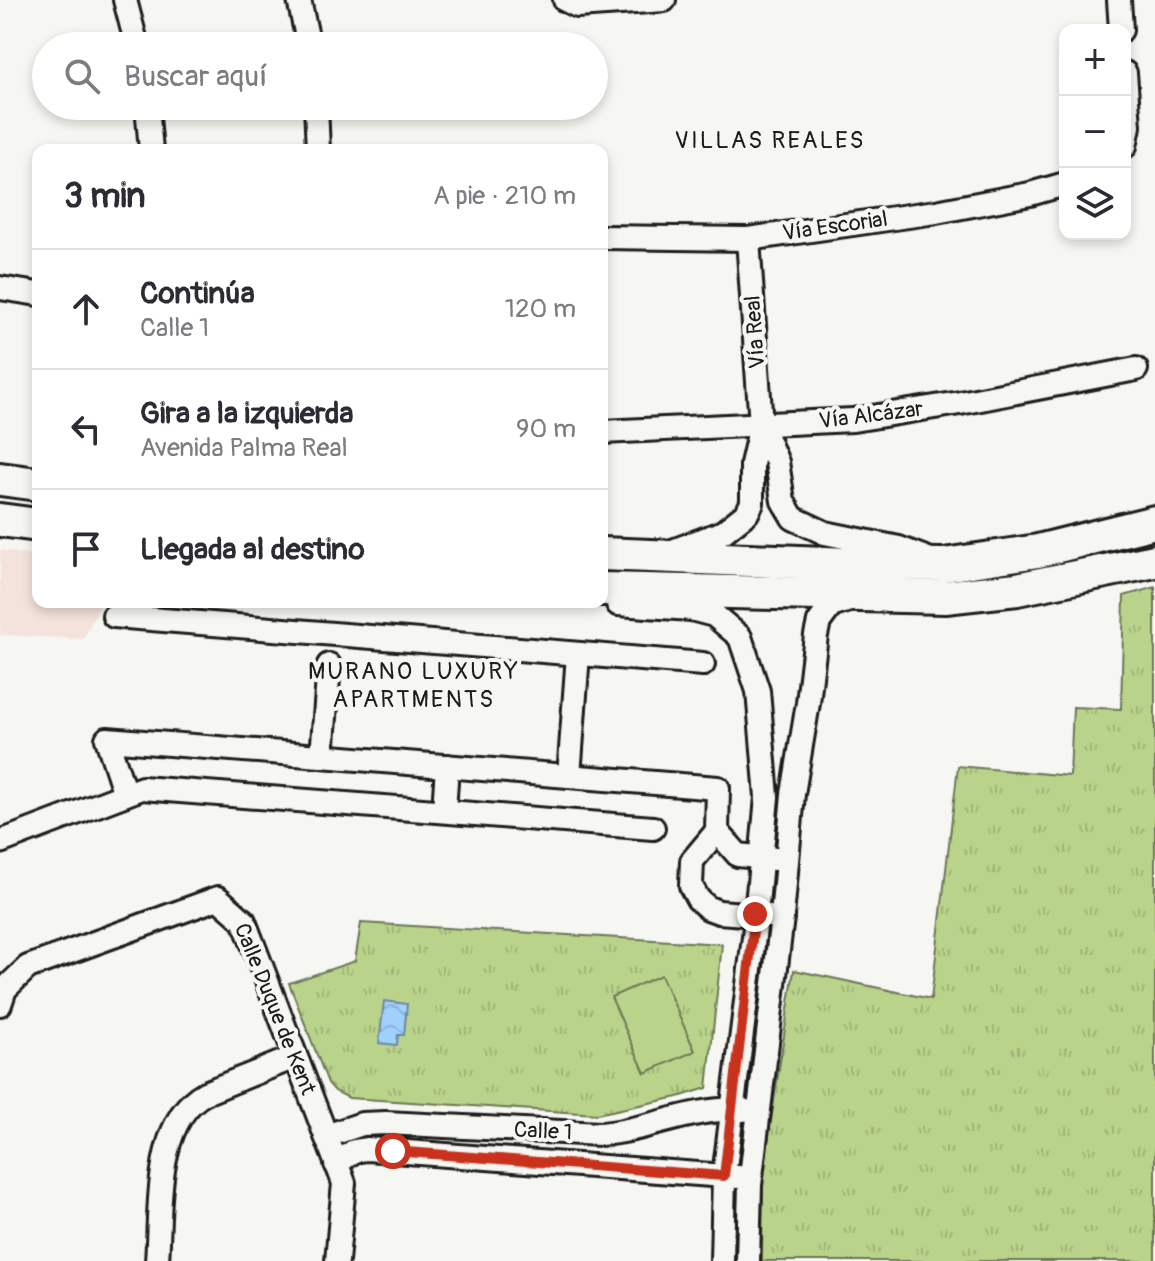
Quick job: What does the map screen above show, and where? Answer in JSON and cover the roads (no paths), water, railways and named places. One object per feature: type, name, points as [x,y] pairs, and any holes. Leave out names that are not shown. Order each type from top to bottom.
[{"type":"main road","points":[[0,479],[32,483]]},
{"type":"main road","points":[[0,520],[32,524]]},
{"type":"main road","points":[[608,554],[944,565],[1038,551],[1155,522]]},
{"type":"main road","points":[[608,589],[945,597],[1003,591],[1155,561]]},
{"type":"street","points":[[125,0],[133,32]]},
{"type":"street","points":[[299,0],[306,32]]},
{"type":"street","points":[[565,0],[577,6],[587,6],[664,0]]},
{"type":"street","points":[[1119,0],[1121,24]]},
{"type":"street","points":[[148,120],[150,144]]},
{"type":"street","points":[[317,120],[318,144]]},
{"type":"street","name":"Vía Escorial","points":[[608,237],[748,239],[936,212],[1059,185]]},
{"type":"street","name":"Vía Real","points":[[748,239],[761,425]]},
{"type":"street","points":[[0,288],[32,293]]},
{"type":"street","name":"Vía Alcázar","points":[[608,432],[853,420],[1136,369]]},
{"type":"street","points":[[659,557],[679,546],[723,532],[747,513],[752,503],[752,464],[761,425]]},
{"type":"street","points":[[761,425],[777,462],[783,501],[793,518],[825,533],[899,548],[944,565]]},
{"type":"street","points":[[748,1261],[751,1178],[782,917],[793,794],[819,622],[831,606],[864,595]]},
{"type":"street","points":[[608,602],[691,609],[714,615],[740,637],[758,691],[767,797],[724,1176],[722,1261]]},
{"type":"street","points":[[114,616],[703,664]]},
{"type":"street","points":[[569,776],[578,654]]},
{"type":"street","points":[[322,756],[329,665]]},
{"type":"street","points":[[125,794],[107,739],[718,788],[717,831],[692,861],[691,886],[698,899],[719,912],[782,917]]},
{"type":"street","points":[[444,811],[447,766]]},
{"type":"street","points":[[0,842],[142,788],[653,828]]},
{"type":"street","points":[[717,831],[738,855],[788,861]]},
{"type":"street","name":"Calle Duque de Kent","points":[[0,1004],[5,989],[28,967],[218,898],[244,921],[344,1183],[337,1261]]},
{"type":"street","points":[[157,1261],[165,1154],[176,1119],[194,1099],[205,1093],[295,1057]]},
{"type":"street","name":"Calle 1","points":[[326,1136],[362,1124],[386,1123],[622,1133],[717,1108],[760,1111]]},
{"type":"street","name":"Calle 1","points":[[336,1164],[354,1151],[367,1149],[751,1178]]},
{"type":"water","points":[[384,1001],[407,1004],[404,1035],[398,1035],[397,1045],[379,1043]]},
{"type":"district","name":"VILLAS REALES","points":[[770,140]]},
{"type":"district","name":"MURANO LUXURY APARTMENTS","points":[[414,685]]}]
